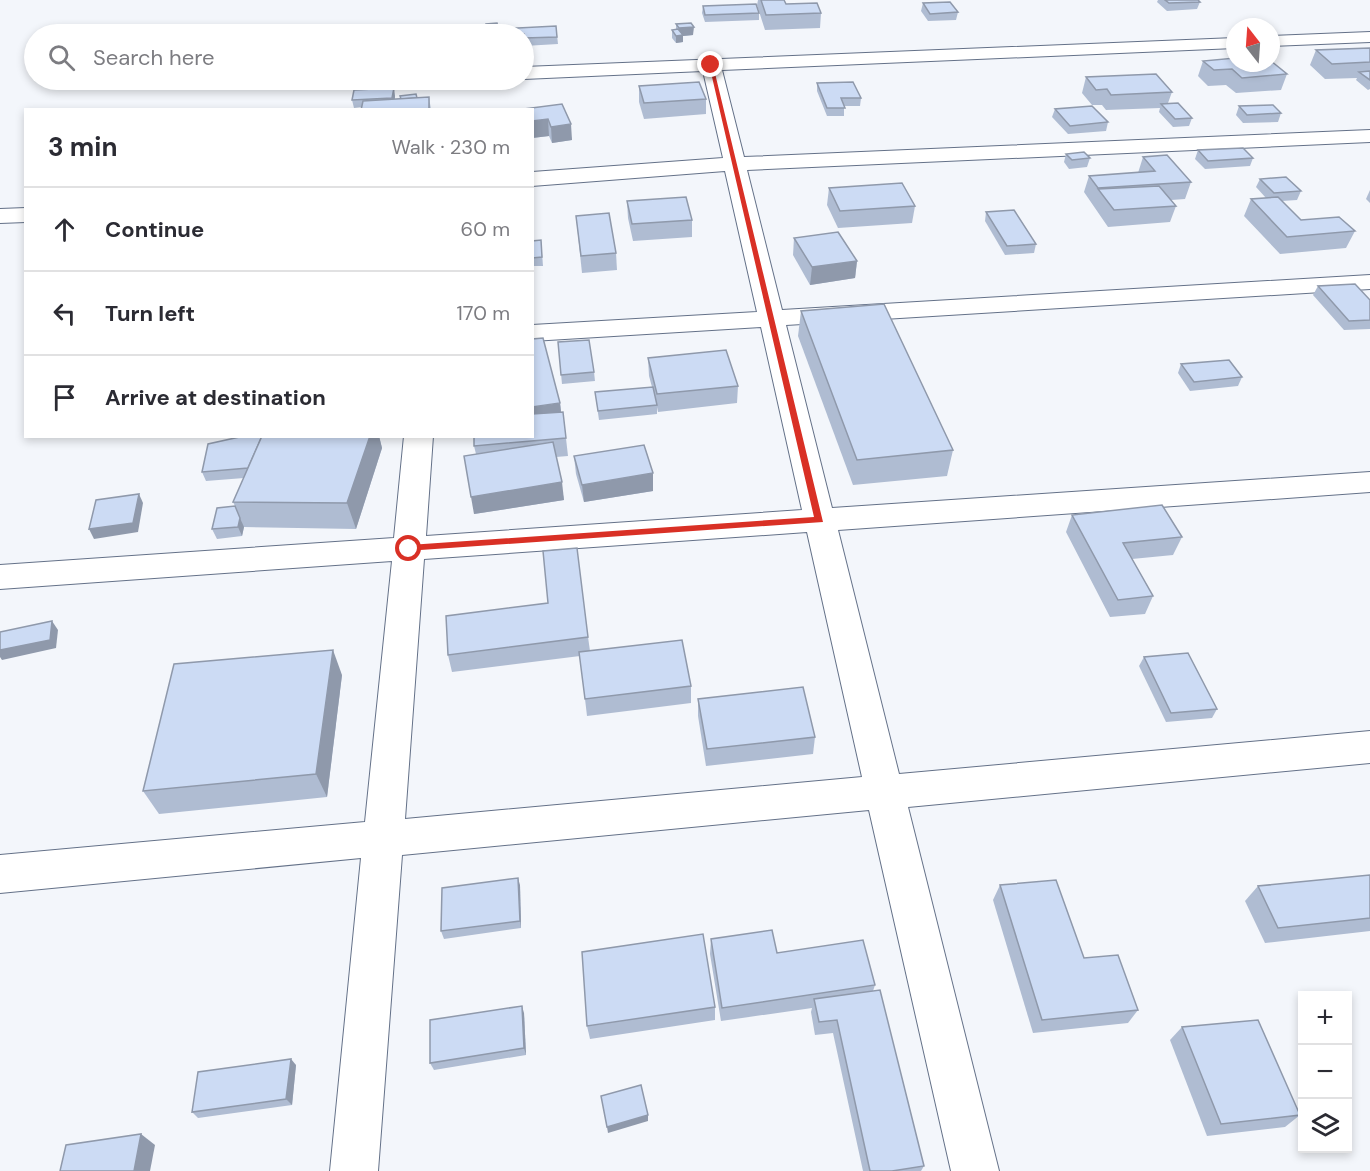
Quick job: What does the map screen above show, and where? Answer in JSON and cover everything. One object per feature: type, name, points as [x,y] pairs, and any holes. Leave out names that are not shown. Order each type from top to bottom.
[{"type":"street","points":[[1280,41],[1370,37]]},
{"type":"street","points":[[534,73],[1226,43]]},
{"type":"street","points":[[711,65],[975,1171]]},
{"type":"street","points":[[534,179],[734,164],[1370,136]]},
{"type":"street","points":[[0,216],[24,215]]},
{"type":"street","points":[[534,333],[1370,282]]},
{"type":"street","points":[[354,1171],[419,438]]},
{"type":"street","points":[[0,577],[1370,482]]},
{"type":"street","points":[[0,874],[1370,747]]},
{"type":"building","points":[[761,0],[784,0],[786,4],[817,3],[821,13],[766,15]]},
{"type":"building","points":[[1165,0],[1198,0],[1200,2],[1169,3]]},
{"type":"building","points":[[950,2],[958,12],[930,14],[923,3]]},
{"type":"building","points":[[756,4],[759,13],[705,15],[703,6]]},
{"type":"building","points":[[691,23],[694,27],[679,28],[676,24]]},
{"type":"building","points":[[556,26],[557,37],[534,38],[534,27]]},
{"type":"building","points":[[678,29],[683,35],[676,36],[672,30]]},
{"type":"building","points":[[1370,48],[1370,62],[1332,64],[1316,50]]},
{"type":"building","points":[[1226,59],[1226,69],[1214,70],[1203,61]]},
{"type":"building","points":[[1280,68],[1287,74],[1242,78],[1235,72],[1280,72]]},
{"type":"building","points":[[1370,71],[1370,80],[1359,72]]},
{"type":"building","points":[[1156,74],[1172,92],[1111,95],[1107,89],[1096,90],[1086,77]]},
{"type":"building","points":[[699,82],[706,99],[644,103],[639,86]]},
{"type":"building","points":[[853,82],[861,98],[841,98],[845,108],[827,108],[817,83]]},
{"type":"building","points":[[354,90],[394,90],[392,98],[352,100]]},
{"type":"building","points":[[416,94],[417,98],[401,99],[400,96]]},
{"type":"building","points":[[429,97],[429,108],[361,108],[363,101]]},
{"type":"building","points":[[1178,103],[1192,118],[1175,119],[1161,104]]},
{"type":"building","points":[[562,104],[571,124],[551,127],[548,119],[534,121],[534,108],[531,108]]},
{"type":"building","points":[[1273,105],[1281,113],[1247,115],[1239,106]]},
{"type":"building","points":[[1092,106],[1108,122],[1070,126],[1055,109]]},
{"type":"building","points":[[1243,148],[1253,158],[1208,161],[1198,150]]},
{"type":"building","points":[[1084,152],[1090,158],[1072,160],[1066,154]]},
{"type":"building","points":[[1167,155],[1191,182],[1098,188],[1089,176],[1155,171],[1143,157]]},
{"type":"building","points":[[1286,177],[1301,191],[1274,193],[1260,179]]},
{"type":"building","points":[[902,183],[915,206],[840,211],[829,188]]},
{"type":"building","points":[[1159,186],[1176,206],[1114,210],[1098,189]]},
{"type":"building","points":[[686,197],[692,220],[632,224],[627,201]]},
{"type":"building","points":[[1278,197],[1301,220],[1339,217],[1355,231],[1287,237],[1251,199]]},
{"type":"building","points":[[1014,210],[1036,244],[1007,246],[986,212]]},
{"type":"building","points":[[609,213],[616,253],[581,256],[576,216]]},
{"type":"building","points":[[838,232],[857,261],[812,267],[794,238]]},
{"type":"building","points":[[541,240],[542,257],[534,258],[534,241]]},
{"type":"building","points":[[1355,284],[1370,300],[1370,320],[1349,321],[1318,286]]},
{"type":"building","points":[[884,304],[953,450],[857,460],[801,311]]},
{"type":"building","points":[[543,338],[560,403],[534,407],[534,339]]},
{"type":"building","points":[[589,340],[594,372],[561,375],[558,342]]},
{"type":"building","points":[[726,350],[738,386],[657,394],[648,358]]},
{"type":"building","points":[[1229,360],[1242,377],[1194,382],[1181,364]]},
{"type":"building","points":[[653,387],[657,405],[598,411],[595,392]]},
{"type":"building","points":[[563,412],[566,438],[474,446],[474,438],[534,438],[534,414]]},
{"type":"building","points":[[235,438],[261,438],[248,468],[202,472],[208,444]]},
{"type":"building","points":[[261,438],[369,438],[347,503],[233,502]]},
{"type":"building","points":[[553,442],[562,482],[471,497],[464,456]]},
{"type":"building","points":[[644,445],[653,473],[582,485],[574,456]]},
{"type":"building","points":[[139,494],[133,523],[89,529],[96,500]]},
{"type":"building","points":[[1162,505],[1182,537],[1123,543],[1153,596],[1118,600],[1072,515]]},
{"type":"building","points":[[235,506],[240,518],[238,527],[212,529],[217,508]]},
{"type":"building","points":[[577,548],[588,637],[448,655],[446,616],[548,603],[543,551]]},
{"type":"building","points":[[52,621],[50,640],[0,650],[0,632]]},
{"type":"building","points":[[682,640],[691,686],[585,699],[579,652]]},
{"type":"building","points":[[333,650],[316,774],[143,791],[174,664]]},
{"type":"building","points":[[1188,653],[1217,709],[1171,713],[1144,657]]},
{"type":"building","points":[[803,687],[815,737],[707,749],[698,699]]},
{"type":"building","points":[[1370,875],[1370,918],[1278,928],[1258,886]]},
{"type":"building","points":[[518,878],[520,921],[441,931],[442,888]]},
{"type":"building","points":[[1056,880],[1084,958],[1118,955],[1138,1010],[1042,1020],[1000,885]]},
{"type":"building","points":[[772,930],[777,953],[863,940],[875,985],[722,1008],[711,939]]},
{"type":"building","points":[[703,934],[715,1007],[587,1026],[582,952]]},
{"type":"building","points":[[880,990],[924,1166],[892,1171],[870,1171],[837,1020],[819,1022],[814,999]]},
{"type":"building","points":[[522,1006],[524,1048],[430,1063],[430,1020]]},
{"type":"building","points":[[1258,1020],[1298,1110],[1298,1115],[1221,1124],[1182,1027]]},
{"type":"building","points":[[291,1059],[286,1099],[192,1112],[198,1072]]},
{"type":"building","points":[[641,1085],[648,1115],[607,1127],[601,1096]]},
{"type":"building","points":[[141,1134],[134,1171],[60,1171],[66,1145]]},
{"type":"route","points":[[409,549],[820,520],[711,65]]}]
